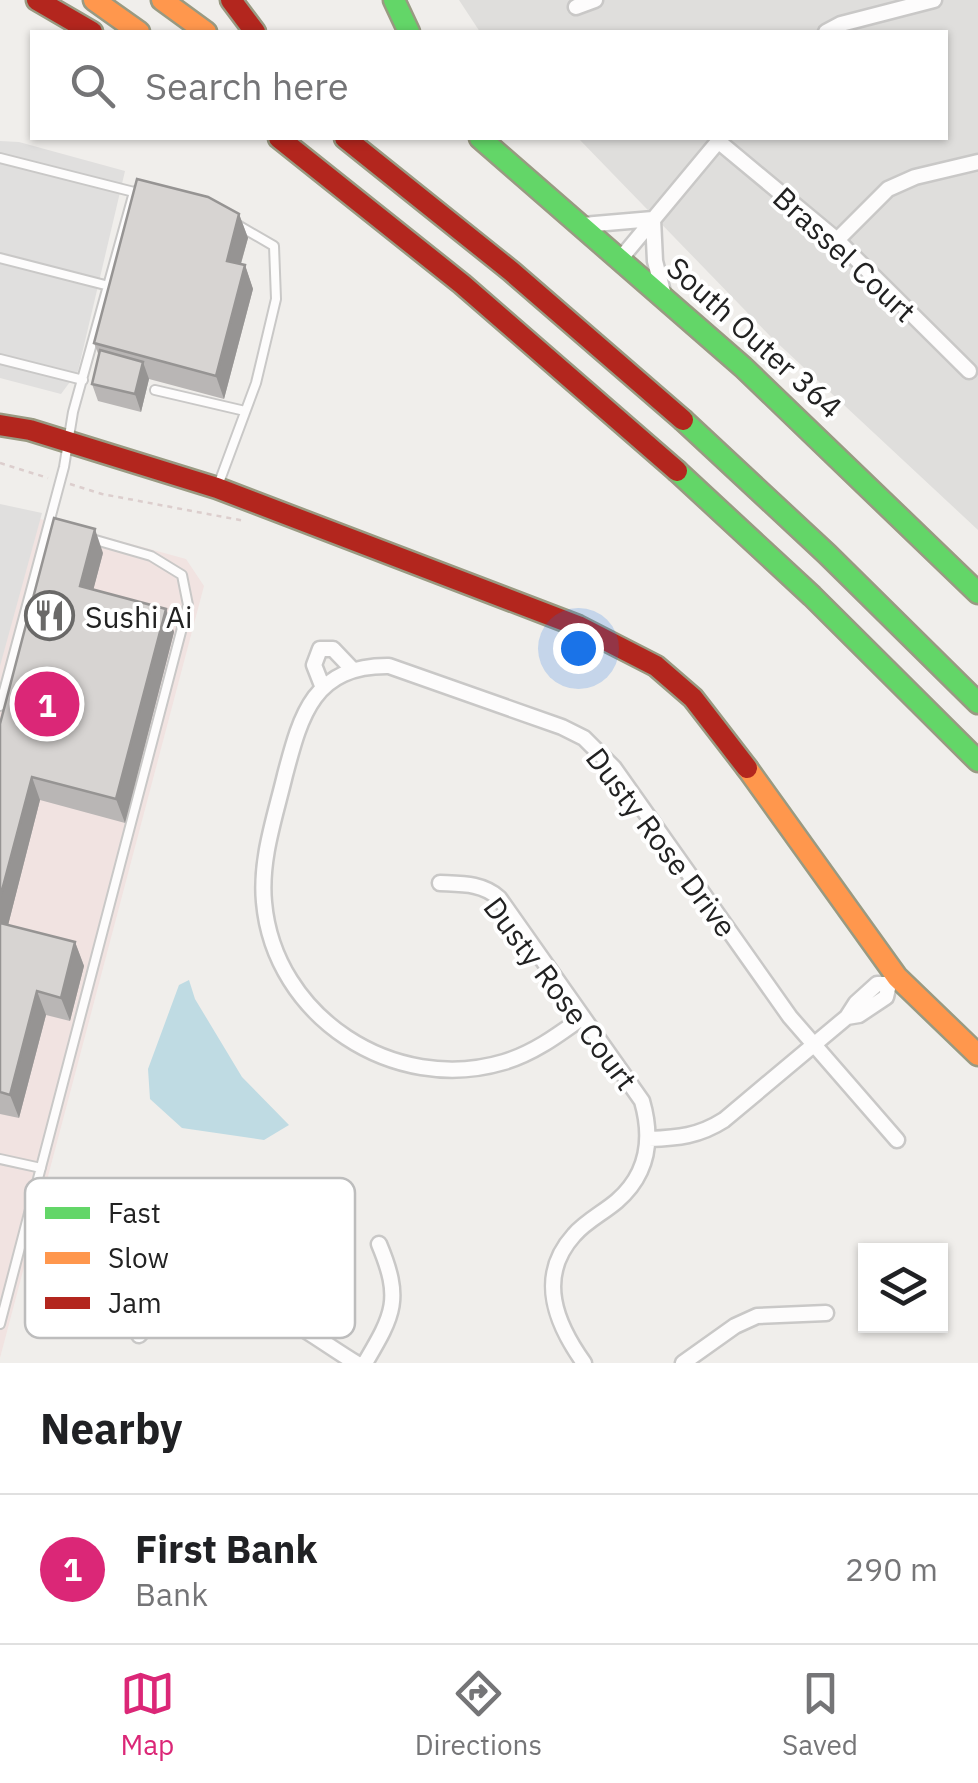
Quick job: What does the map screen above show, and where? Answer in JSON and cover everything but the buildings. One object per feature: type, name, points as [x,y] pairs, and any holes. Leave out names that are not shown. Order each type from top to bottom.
[{"type":"main road","points":[[37,0],[89,30]]},
{"type":"main road","points":[[94,0],[135,30]]},
{"type":"main road","points":[[162,0],[203,30]]},
{"type":"main road","points":[[231,0],[253,30]]},
{"type":"main road","points":[[394,0],[407,30]]},
{"type":"main road","points":[[263,140],[372,210]]},
{"type":"main road","points":[[282,140],[563,368],[867,646],[978,761]]},
{"type":"main road","points":[[349,140],[695,431],[894,618],[978,704]]},
{"type":"main road","name":"South Outer 364","points":[[482,140],[622,257],[859,473],[978,593]]},
{"type":"main road","points":[[0,425],[69,441],[217,488],[578,626],[656,666],[714,722],[893,980],[978,1055]]},
{"type":"street","points":[[576,7],[595,0]]},
{"type":"street","points":[[830,30],[934,0]]},
{"type":"street","points":[[622,257],[718,140]]},
{"type":"street","name":"Brassel Court","points":[[720,140],[837,240],[969,371]]},
{"type":"street","points":[[837,240],[888,188],[915,177],[978,162]]},
{"type":"street","points":[[583,225],[653,220]]},
{"type":"street","points":[[653,220],[655,261],[663,294]]},
{"type":"street","name":"Dusty Rose Drive","points":[[323,688],[314,664],[320,648],[333,649],[353,670]]},
{"type":"street","name":"Dusty Rose Drive","points":[[584,1017],[551,1040],[518,1056],[483,1067],[445,1070],[408,1065],[368,1052],[322,1020],[299,994],[281,964],[269,931],[264,863],[298,726],[304,710],[323,688],[353,670],[374,666],[404,670],[562,726],[584,738],[614,768],[813,1046],[897,1140]]},
{"type":"street","name":"Dusty Rose Court","points":[[440,883],[471,885],[490,890],[499,898],[642,1102],[648,1139]]},
{"type":"street","points":[[584,1363],[560,1326],[553,1303],[556,1266],[573,1236],[633,1184],[643,1167],[648,1139],[683,1138],[724,1120],[847,1017],[859,1016],[886,997],[893,980]]},
{"type":"street","points":[[365,1363],[389,1323],[394,1294],[391,1272],[379,1244]]},
{"type":"street","points":[[685,1362],[734,1326],[757,1316],[826,1313]]},
{"type":"street","points":[[313,1338],[356,1363]]},
{"type":"lane","points":[[0,158],[134,192],[148,186]]},
{"type":"lane","points":[[0,706],[134,192]]},
{"type":"lane","points":[[217,488],[256,383],[276,299],[274,246],[224,216]]},
{"type":"lane","points":[[0,258],[109,286]]},
{"type":"lane","points":[[0,358],[83,380]]},
{"type":"lane","points":[[156,390],[245,411]]},
{"type":"lane","points":[[48,530],[67,533]]},
{"type":"lane","points":[[38,1178],[188,605],[182,575],[151,556],[85,537]]},
{"type":"lane","points":[[0,1160],[41,1168]]},
{"type":"lane","points":[[0,1324],[25,1229]]},
{"type":"path","points":[[0,463],[102,494],[245,521]]},
{"type":"shaded area","points":[[459,0],[978,0],[978,530],[771,337],[580,140],[948,140],[948,30],[479,30]]},
{"type":"shaded area","points":[[0,141],[19,142],[125,171],[78,371],[61,394],[0,378]]},
{"type":"shaded area","points":[[0,504],[42,513],[0,666]]},
{"type":"shaded area","points":[[0,508],[186,559],[204,586],[48,1178],[25,1178],[25,1263],[0,1358]]},
{"type":"water","points":[[189,980],[195,999],[242,1077],[289,1125],[264,1140],[182,1128],[150,1099],[148,1069],[179,985]]},
{"type":"traffic: fast","points":[[394,0],[408,30]]},
{"type":"traffic: fast","points":[[482,140],[743,367],[978,593]]},
{"type":"traffic: fast","points":[[683,420],[978,703]]},
{"type":"traffic: fast","points":[[677,471],[812,596],[978,761]]},
{"type":"traffic: slow","points":[[94,0],[136,30]]},
{"type":"traffic: slow","points":[[162,0],[203,30]]},
{"type":"traffic: slow","points":[[747,768],[897,977],[978,1055]]},
{"type":"traffic: jam","points":[[37,0],[89,30]]},
{"type":"traffic: jam","points":[[231,0],[254,30]]},
{"type":"traffic: jam","points":[[282,140],[462,284],[677,471]]},
{"type":"traffic: jam","points":[[347,140],[511,271],[683,420]]},
{"type":"traffic: jam","points":[[0,425],[30,430],[217,488],[578,626],[656,666],[693,698],[747,768]]},
{"type":"place","name":"Sushi Ai","points":[[50,616]]},
{"type":"place","name":"First Bank","points":[[47,704]]}]
